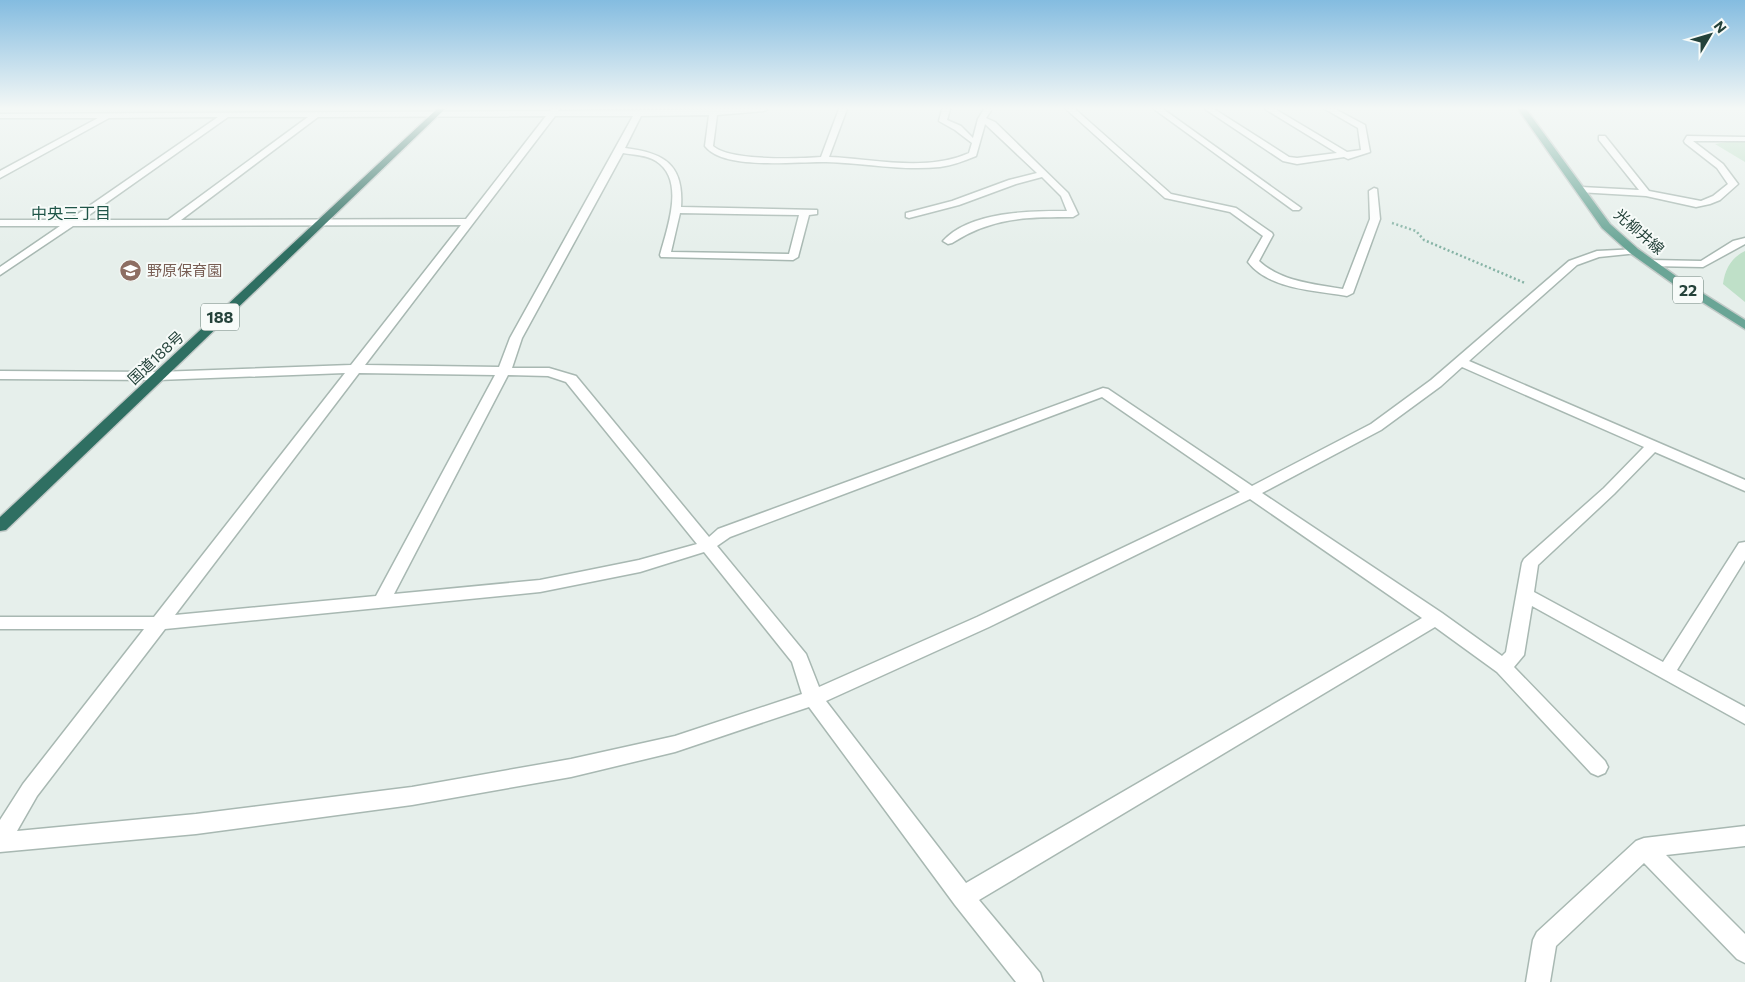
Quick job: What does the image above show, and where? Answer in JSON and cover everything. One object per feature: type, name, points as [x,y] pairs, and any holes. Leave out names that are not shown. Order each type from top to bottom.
[{"type":"highway","name":"国道188号","points":[[0,526],[393,155]]},
{"type":"main road","name":"光柳井線","points":[[1555,155],[1606,226],[1650,263],[1708,303],[1745,325]]},
{"type":"street","points":[[0,175],[37,155]]},
{"type":"street","points":[[0,272],[169,155]]},
{"type":"street","points":[[170,223],[262,155]]},
{"type":"street","points":[[0,840],[30,790],[520,155]]},
{"type":"street","points":[[381,602],[504,371],[516,338],[617,155]]},
{"type":"street","points":[[639,155],[660,160],[668,167],[676,185],[676,210],[665,255],[793,257],[810,212],[676,210]]},
{"type":"street","points":[[732,155],[767,159],[803,161],[824,159],[910,165],[953,162],[965,159],[972,155]]},
{"type":"street","points":[[824,159],[826,155]]},
{"type":"street","points":[[948,241],[965,228],[1016,214],[1073,214],[1065,195],[1024,155]]},
{"type":"street","points":[[1122,155],[1168,196],[1234,210],[1268,234],[1253,262],[1260,270],[1277,278],[1347,293],[1375,219],[1374,191]]},
{"type":"street","points":[[1222,155],[1296,208]]},
{"type":"street","points":[[1280,155],[1286,159],[1297,161],[1353,155]]},
{"type":"street","points":[[1615,155],[1646,193]]},
{"type":"street","points":[[1581,190],[1646,193],[1704,204],[1723,194],[1732,184],[1720,166],[1706,155]]},
{"type":"street","points":[[1720,166],[1730,169],[1742,179]]},
{"type":"street","points":[[909,214],[964,201],[993,189],[1044,174]]},
{"type":"street","points":[[0,223],[468,222]]},
{"type":"street","points":[[1650,263],[1703,264],[1737,243],[1745,242]]},
{"type":"street","points":[[0,840],[196,824],[412,796],[571,768],[675,744],[813,698],[983,622],[1252,493],[1376,427],[1462,362],[1573,263],[1597,254],[1634,251]]},
{"type":"street","points":[[1462,362],[1745,486]]},
{"type":"street","points":[[0,375],[158,376],[354,369],[549,372],[571,379],[800,659],[813,698],[1031,982]]},
{"type":"street","points":[[0,623],[160,622],[540,586],[640,566],[707,546],[724,533],[1103,392],[1436,618],[1503,667],[1598,767]]},
{"type":"street","points":[[1503,667],[1515,655],[1530,564],[1653,446]]},
{"type":"street","points":[[1666,673],[1745,548]]},
{"type":"street","points":[[1525,595],[1745,716]]},
{"type":"street","points":[[964,897],[1436,618]]},
{"type":"street","points":[[1538,982],[1546,940],[1644,848],[1745,836]]},
{"type":"street","points":[[1644,848],[1745,951]]},
{"type":"path","points":[[1375,219],[1406,226],[1435,245],[1543,289]]},
{"type":"green space","points":[[1733,155],[1745,155],[1745,162]]},
{"type":"green space","points":[[1745,251],[1745,302],[1723,284],[1730,264]]},
{"type":"place","name":"野原保育園","points":[[131,271]]},
{"type":"district","name":"中央三丁目","points":[[71,213]]}]
